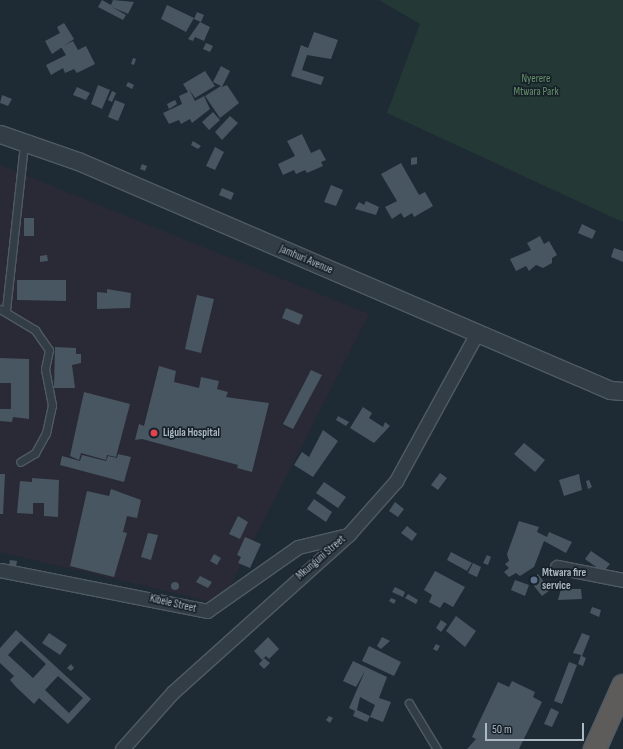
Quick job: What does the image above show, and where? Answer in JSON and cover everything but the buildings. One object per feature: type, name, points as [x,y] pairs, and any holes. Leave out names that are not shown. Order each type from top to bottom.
[{"type":"highway","points":[[595,749],[623,686]]},
{"type":"street","name":"Jamhuri Avenue","points":[[0,134],[24,144],[78,161],[616,391]]},
{"type":"street","name":"Mkunguni Street","points":[[122,749],[173,692],[349,534],[396,481],[477,332]]},
{"type":"street","points":[[616,391],[623,404]]},
{"type":"street","name":"Kibele Street","points":[[0,570],[207,611],[298,547],[349,534]]},
{"type":"street","points":[[557,568],[623,580]]},
{"type":"lane","points":[[20,462],[35,454],[46,433],[52,405],[45,369],[49,350],[35,330],[3,310],[24,144]]},
{"type":"lane","points":[[409,703],[437,749]]},
{"type":"shaded area","name":"Ligula Hospital","points":[[0,165],[369,314],[221,604],[0,552]]},
{"type":"green space","name":"Nyerere Mtwara Park","points":[[379,0],[623,0],[623,222],[387,113],[420,24]]},
{"type":"place","name":"Ligula Hospital","points":[[154,433]]},
{"type":"place","name":"Mtwara fire service","points":[[534,580]]}]
